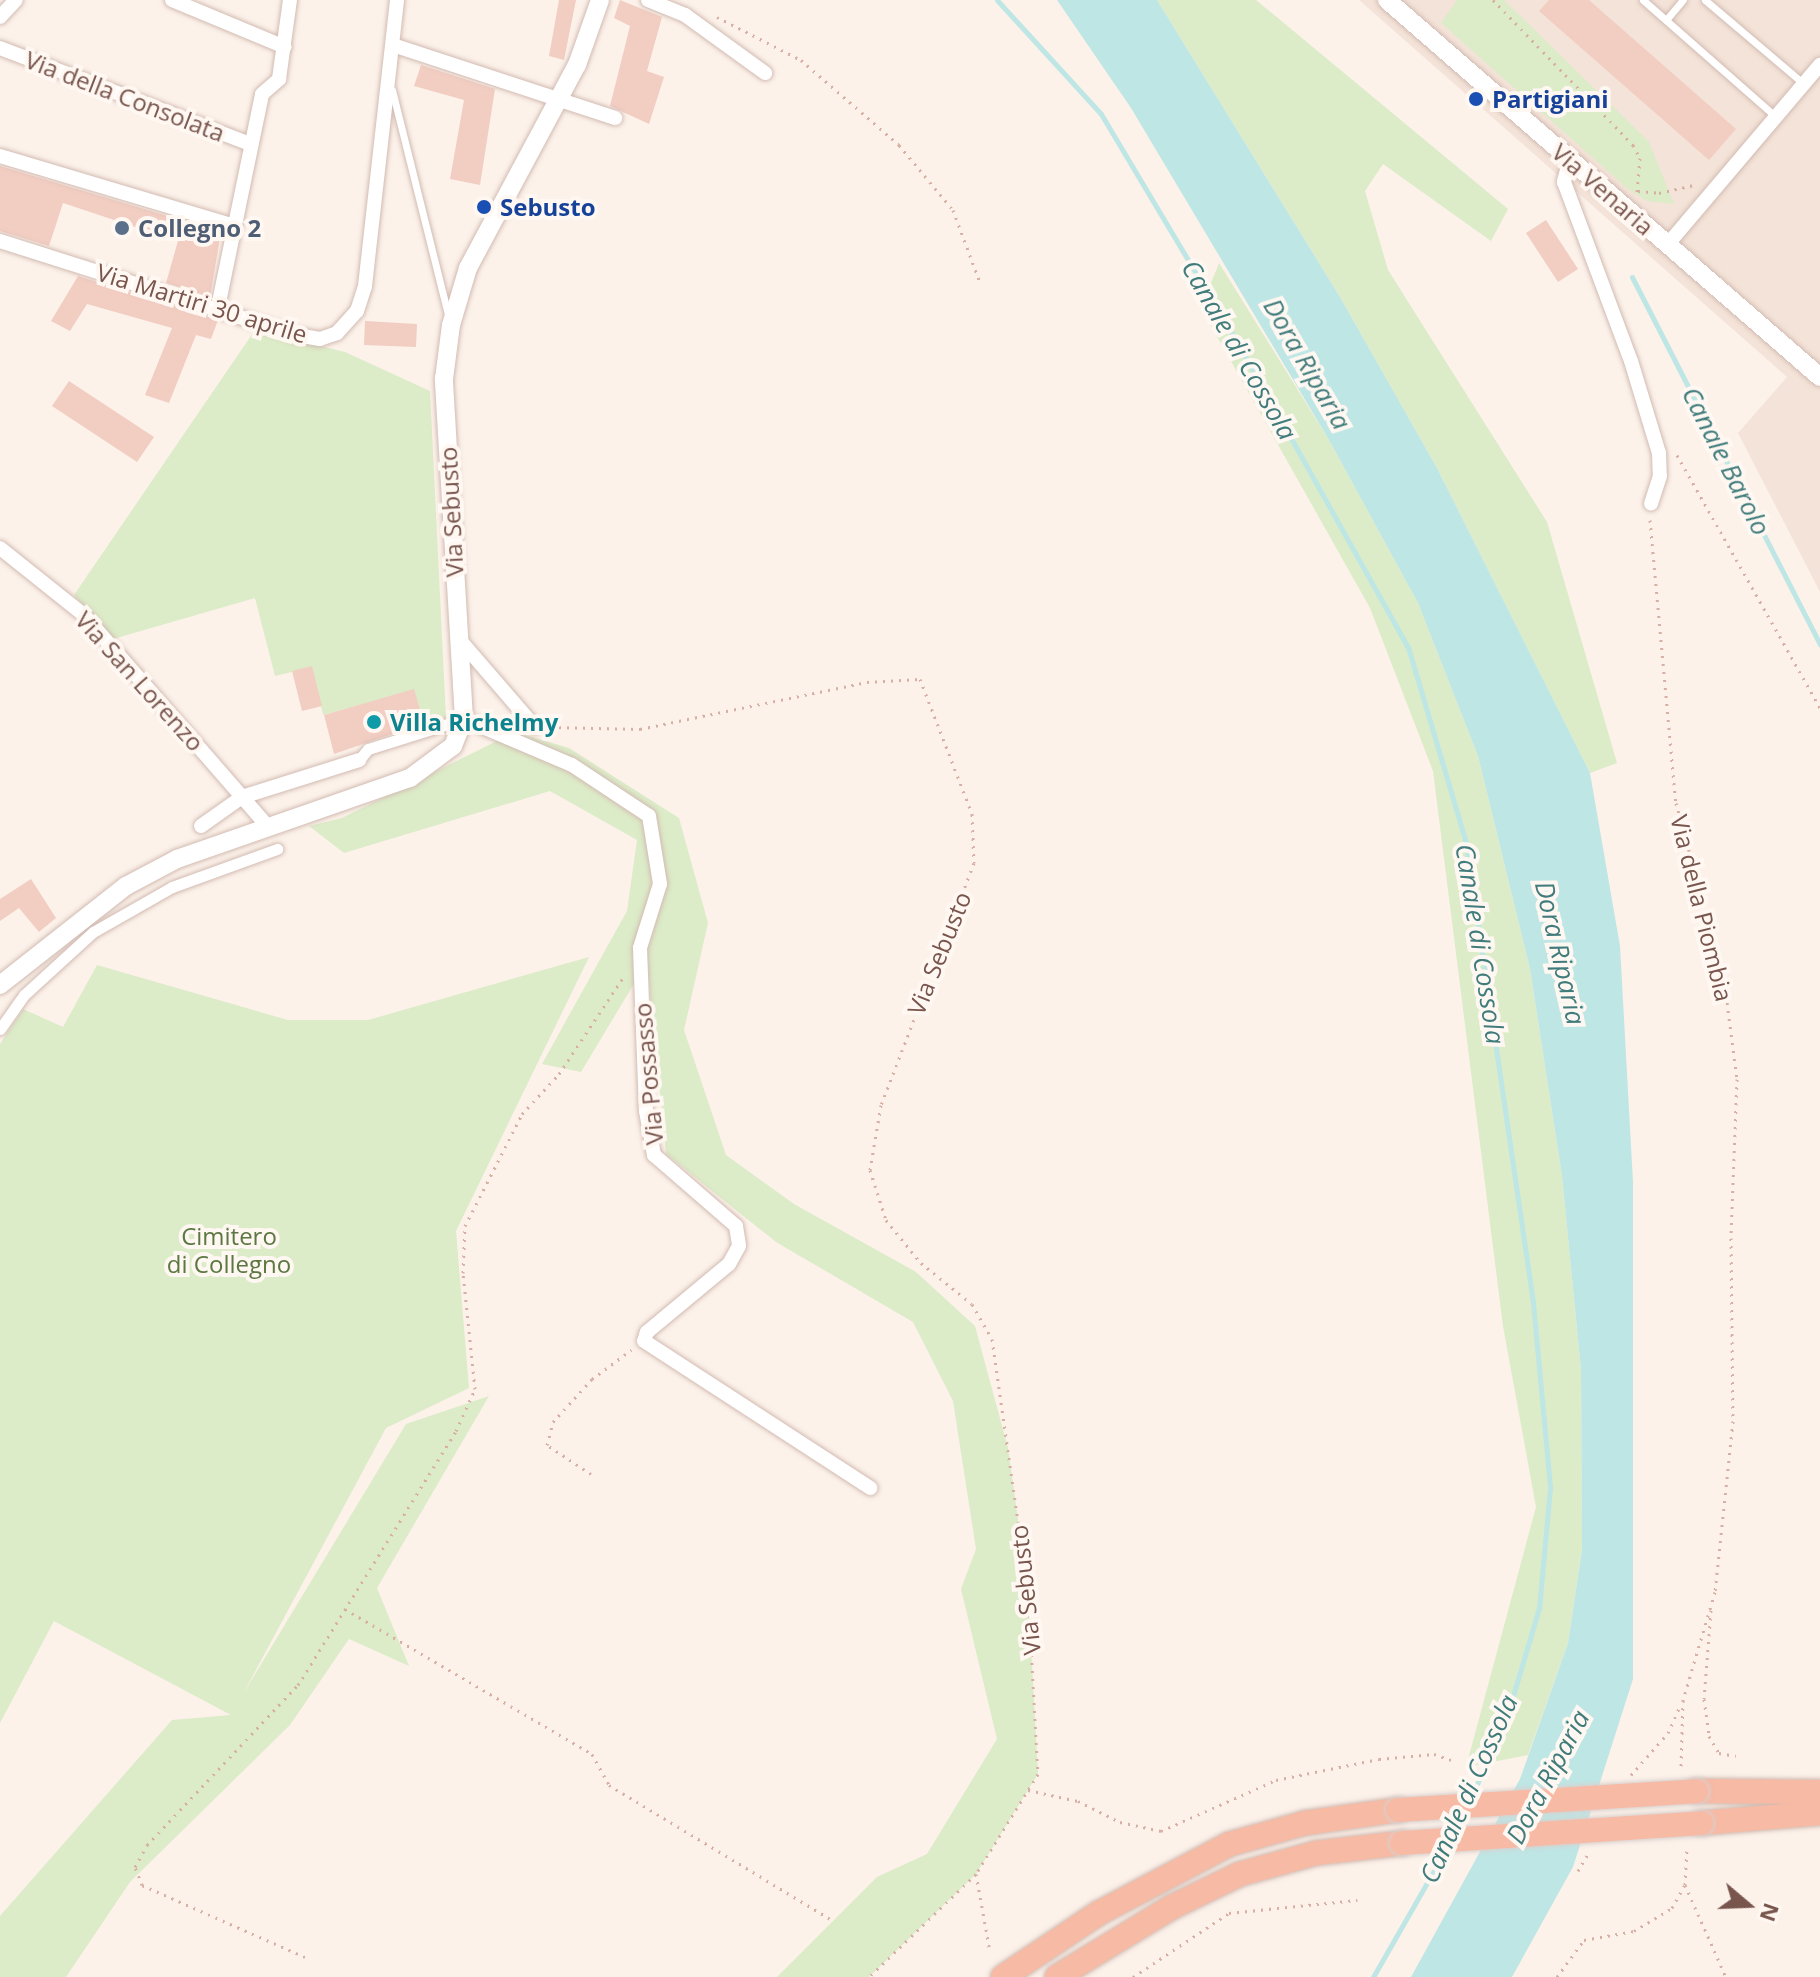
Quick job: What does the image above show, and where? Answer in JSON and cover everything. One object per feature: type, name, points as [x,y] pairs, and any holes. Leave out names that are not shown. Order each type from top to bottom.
[{"type":"highway","points":[[1771,1790],[1820,1782]]},
{"type":"highway","points":[[1003,1977],[1099,1913],[1230,1844],[1305,1823],[1398,1810],[1696,1791],[1820,1792]]},
{"type":"highway","points":[[1057,1977],[1172,1907],[1240,1874],[1316,1853],[1402,1843],[1765,1820],[1820,1813]]},
{"type":"highway","points":[[1765,1820],[1820,1824]]},
{"type":"street","points":[[0,17],[16,0]]},
{"type":"street","points":[[172,0],[285,47]]},
{"type":"street","points":[[218,307],[232,225],[262,94],[279,79],[290,0]]},
{"type":"street","name":"Via Martiri 30 aprile","points":[[7,243],[320,339],[337,333],[357,311],[370,252],[397,0]]},
{"type":"street","name":"Via Sebusto","points":[[464,719],[444,379],[451,325],[468,268],[560,96],[600,0]]},
{"type":"street","points":[[648,0],[685,15],[765,73]]},
{"type":"street","name":"Via Venaria","points":[[1387,0],[1820,377]]},
{"type":"street","points":[[393,45],[560,96],[615,118]]},
{"type":"street","name":"Via della Consolata","points":[[0,48],[250,144]]},
{"type":"street","points":[[1668,244],[1820,65]]},
{"type":"street","points":[[0,156],[232,225]]},
{"type":"street","points":[[1570,159],[1564,182],[1631,361],[1659,453],[1660,476],[1651,504]]},
{"type":"street","name":"Via San Lorenzo","points":[[0,548],[84,615],[268,827]]},
{"type":"street","points":[[459,639],[535,727]]},
{"type":"street","points":[[201,826],[242,797],[359,760],[368,749],[464,719]]},
{"type":"street","points":[[0,985],[126,886],[177,859],[410,778],[453,746],[464,719]]},
{"type":"street","name":"Via Possasso","points":[[464,719],[572,765],[627,796],[649,816],[660,884],[640,948],[646,1111],[654,1155],[736,1226],[739,1246],[729,1264],[647,1332],[644,1341]]},
{"type":"street","points":[[0,1029],[24,995],[93,932],[172,887],[277,849]]},
{"type":"street","points":[[644,1341],[870,1488]]},
{"type":"lane","points":[[1643,0],[1776,117]]},
{"type":"lane","points":[[1666,20],[1683,0]]},
{"type":"lane","points":[[1705,0],[1804,84]]},
{"type":"lane","name":"Via Sebusto","points":[[389,80],[451,325]]},
{"type":"path","points":[[1493,0],[1633,145],[1640,158],[1638,191],[1631,213]]},
{"type":"path","points":[[685,15],[720,17],[801,60],[899,145],[953,210],[979,280]]},
{"type":"path","points":[[1638,191],[1659,193],[1727,174]]},
{"type":"path","points":[[1669,444],[1820,708]]},
{"type":"path","name":"Via della Piombia","points":[[1651,504],[1649,544],[1676,803],[1724,979],[1737,1079],[1731,1238],[1733,1421],[1712,1602],[1683,1700],[1681,1769]]},
{"type":"path","name":"Via Sebusto","points":[[535,727],[640,729],[867,682],[920,679],[972,814],[974,863],[881,1105],[870,1170],[886,1220],[921,1263],[972,1304],[992,1339],[1028,1591],[1038,1774],[976,1874],[869,1977]]},
{"type":"path","points":[[305,1957],[142,1885],[135,1867],[147,1845],[298,1685],[456,1431],[475,1389],[463,1273],[465,1226],[522,1114],[610,1002],[640,948]]},
{"type":"path","points":[[591,1474],[547,1445],[553,1422],[592,1379],[644,1341]]},
{"type":"path","points":[[1712,1602],[1704,1699],[1709,1736],[1719,1753],[1736,1756]]},
{"type":"path","points":[[345,1609],[592,1754],[609,1785],[830,1919]]},
{"type":"path","points":[[1028,1790],[1078,1801],[1120,1822],[1161,1831],[1276,1780],[1379,1759],[1434,1754],[1451,1760]]},
{"type":"path","points":[[1687,1846],[1685,1885],[1726,1977]]},
{"type":"path","points":[[976,1874],[990,1952]]},
{"type":"path","points":[[1557,1977],[1565,1959],[1584,1940],[1634,1931],[1660,1918],[1685,1885]]},
{"type":"path","points":[[1133,1977],[1229,1913],[1357,1900]]},
{"type":"shaded area","points":[[1359,0],[1820,0],[1820,592],[1738,433],[1787,377]]},
{"type":"green space","points":[[1157,0],[1256,0],[1508,209],[1491,241],[1383,164],[1365,191],[1388,270],[1547,522],[1617,763],[1590,773],[1437,468],[1340,297]]},
{"type":"green space","points":[[1457,0],[1504,0],[1649,142],[1674,204],[1647,201],[1628,189],[1441,23]]},
{"type":"green space","points":[[1219,263],[1329,440],[1418,603],[1478,756],[1530,969],[1562,1176],[1581,1370],[1582,1548],[1568,1643],[1528,1755],[1466,1767],[1536,1507],[1503,1326],[1433,771],[1370,608],[1201,308]]},
{"type":"green space","points":[[255,330],[345,352],[430,391],[446,718],[425,728],[414,690],[323,715],[312,667],[275,676],[255,598],[113,639],[74,595]]},
{"type":"green space","points":[[515,732],[569,748],[679,818],[708,923],[684,1030],[726,1155],[794,1204],[916,1272],[975,1326],[1008,1448],[1028,1591],[1038,1774],[976,1874],[869,1977],[777,1977],[877,1877],[927,1854],[997,1739],[961,1589],[976,1549],[953,1401],[913,1322],[776,1242],[666,1154],[647,962],[581,1072],[542,1064],[627,911],[637,840],[550,791],[344,853],[309,826],[342,818]]},
{"type":"green space","name":"Cimitero di Collegno","points":[[589,957],[456,1231],[469,1388],[386,1428],[243,1694],[406,1424],[489,1396],[377,1588],[409,1666],[349,1639],[290,1725],[130,1882],[66,1977],[0,1977],[0,1916],[172,1720],[231,1715],[54,1621],[0,1723],[0,1044],[23,1009],[63,1027],[97,965],[288,1020],[368,1020]]},
{"type":"water","name":"Dora Riparia","points":[[1057,0],[1157,0],[1340,297],[1437,468],[1590,773],[1620,946],[1633,1182],[1633,1679],[1573,1867],[1512,1977],[1411,1977],[1520,1779],[1568,1643],[1582,1549],[1581,1370],[1562,1176],[1530,969],[1478,756],[1418,603],[1329,440],[1131,108]]},
{"type":"building","points":[[559,0],[576,0],[564,60],[549,56]]},
{"type":"building","points":[[620,0],[662,17],[647,71],[664,77],[649,124],[610,106],[630,26],[614,18]]},
{"type":"building","points":[[1549,0],[1589,0],[1736,129],[1709,160],[1539,11]]},
{"type":"building","points":[[421,65],[495,89],[480,185],[450,179],[464,100],[414,86]]},
{"type":"building","points":[[0,166],[221,232],[210,297],[166,283],[180,234],[138,228],[63,203],[49,246],[0,231]]},
{"type":"building","points":[[1546,220],[1578,269],[1558,282],[1526,233]]},
{"type":"building","points":[[78,276],[218,320],[211,339],[196,335],[169,403],[145,395],[172,328],[87,304],[70,331],[51,321]]},
{"type":"building","points":[[365,321],[417,324],[416,347],[364,345]]},
{"type":"building","points":[[69,381],[154,437],[137,462],[52,406]]},
{"type":"building","points":[[312,666],[322,706],[302,711],[292,671]]},
{"type":"building","name":"Villa Richelmy","points":[[414,689],[424,723],[334,754],[324,715]]},
{"type":"building","points":[[31,879],[56,918],[39,932],[19,908],[0,921],[0,899]]},
{"type":"waterway","name":"Canale di Cossola","points":[[997,0],[1101,114],[1240,347],[1408,647],[1466,843],[1533,1303],[1550,1488],[1539,1608],[1505,1723],[1471,1797]]},
{"type":"waterway","name":"Canale Barolo","points":[[1632,277],[1820,645]]},
{"type":"waterway","name":"Canale di Cossola","points":[[1373,1977],[1448,1846]]},
{"type":"place","name":"Partigiani","points":[[1476,99]]},
{"type":"place","name":"Sebusto","points":[[484,207]]},
{"type":"place","name":"Collegno 2","points":[[122,228]]},
{"type":"place","name":"Villa Richelmy","points":[[374,722]]}]
